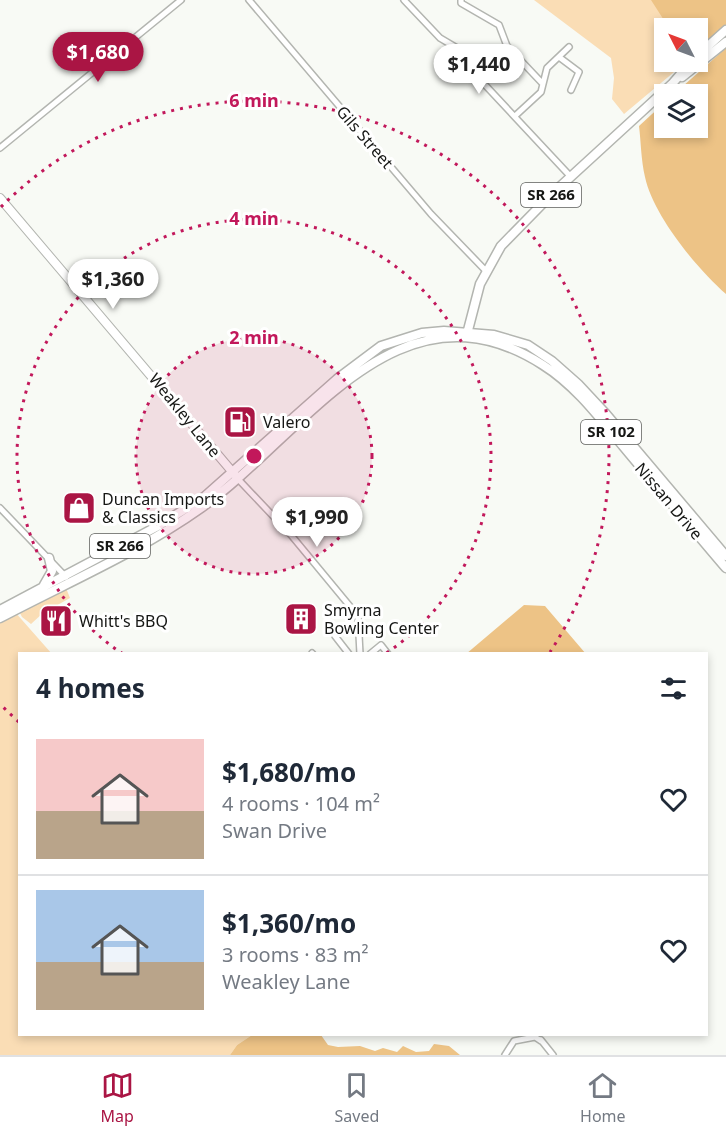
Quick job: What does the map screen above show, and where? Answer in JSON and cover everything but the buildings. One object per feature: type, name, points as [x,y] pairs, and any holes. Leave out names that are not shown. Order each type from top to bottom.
[{"type":"main road","points":[[708,46],[726,30]]},
{"type":"main road","name":"SR 266","points":[[672,84],[726,42]]},
{"type":"main road","points":[[672,84],[682,72]]},
{"type":"main road","name":"SR 266","points":[[0,618],[182,512],[235,475],[337,379],[381,346],[422,333],[467,334],[486,271],[511,234],[654,101]]},
{"type":"main road","name":"Weakley Lane","points":[[0,198],[235,475]]},
{"type":"main road","name":"Nissan Drive","points":[[467,334],[494,335],[528,345],[561,369],[606,414],[726,556]]},
{"type":"main road","name":"Nissan Drive","points":[[467,334],[525,354],[561,378],[602,421],[726,568]]},
{"type":"main road","points":[[40,588],[49,579],[52,571],[49,558]]},
{"type":"main road","name":"SR 266","points":[[0,610],[40,588],[67,578]]},
{"type":"street","points":[[0,148],[181,0]]},
{"type":"street","name":"Gils Street","points":[[249,0],[461,248],[486,271]]},
{"type":"street","points":[[404,0],[440,38],[462,51],[472,71],[571,177]]},
{"type":"street","points":[[460,0],[461,3],[500,25],[507,46],[543,84]]},
{"type":"street","points":[[515,116],[541,92],[547,68],[569,47]]},
{"type":"street","points":[[559,57],[579,72],[571,90]]},
{"type":"street","name":"Weakley Lane","points":[[235,475],[291,535],[358,616],[360,652]]},
{"type":"street","points":[[0,508],[67,578]]},
{"type":"street","points":[[335,636],[348,652]]},
{"type":"street","points":[[372,652],[381,645],[386,652]]},
{"type":"street","points":[[538,1036],[553,1055]]},
{"type":"street","points":[[505,1055],[514,1041],[535,1037],[541,1041]]},
{"type":"shaded area","points":[[534,0],[726,0],[726,28],[708,28],[708,18],[654,18],[654,72],[674,72],[660,84],[654,84],[654,89],[624,114],[612,99],[614,78],[611,58]]},
{"type":"shaded area","points":[[651,0],[726,0],[726,26],[708,41],[708,18],[663,18]]},
{"type":"shaded area","points":[[726,48],[726,294],[702,271],[666,224],[657,208],[645,177],[639,126],[654,112],[654,138],[708,138],[708,84],[685,84],[699,72],[708,72],[708,64]]},
{"type":"shaded area","points":[[66,588],[70,598],[43,613],[31,624],[22,617],[19,611]]},
{"type":"shaded area","points":[[524,605],[545,606],[584,652],[468,652]]},
{"type":"shaded area","points":[[15,612],[50,652],[18,652],[18,1036],[250,1036],[237,1045],[230,1055],[0,1055],[0,621]]},
{"type":"shaded area","points":[[250,1036],[322,1036],[328,1045],[338,1047],[360,1046],[375,1051],[383,1048],[397,1052],[403,1046],[416,1052],[429,1051],[434,1044],[449,1046],[460,1055],[230,1055],[237,1045]]},
{"type":"place","name":"Valero","points":[[240,422]]},
{"type":"place","name":"Duncan Imports & Classics","points":[[79,508]]},
{"type":"place","name":"Smyrna Bowling Center","points":[[301,619]]},
{"type":"place","name":"Whitt's BBQ","points":[[56,621]]}]
